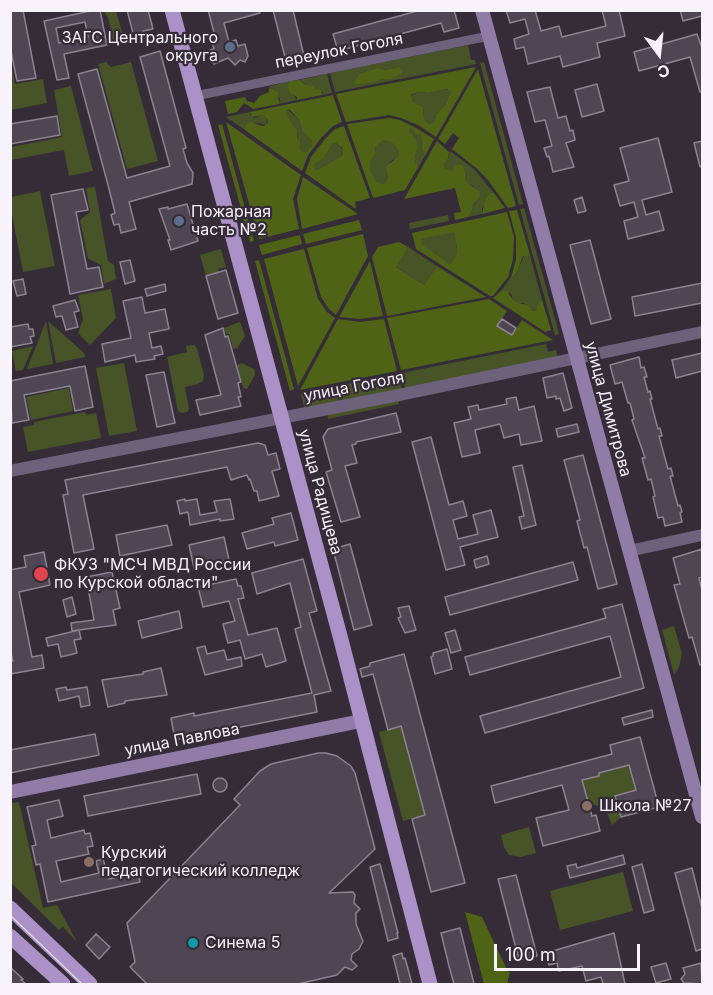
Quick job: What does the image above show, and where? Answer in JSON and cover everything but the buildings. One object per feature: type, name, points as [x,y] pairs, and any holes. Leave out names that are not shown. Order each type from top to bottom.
[{"type":"main road","name":"улица Радищева","points":[[172,10],[282,418],[430,984]]},
{"type":"main road","name":"улица Димитрова","points":[[482,10],[702,817]]},
{"type":"main road","name":"улица Павлова","points":[[10,792],[361,721]]},
{"type":"main road","points":[[10,908],[90,984]]},
{"type":"main road","points":[[10,936],[63,984]]},
{"type":"street","name":"переулок Гоголя","points":[[195,96],[489,36]]},
{"type":"street","name":"улица Гоголя","points":[[10,471],[702,332]]},
{"type":"street","points":[[629,551],[702,535]]},
{"type":"green space","points":[[104,11],[116,11],[125,42],[114,45],[108,18]]},
{"type":"green space","points":[[468,45],[471,60],[475,60],[476,64],[335,92],[330,73]],"holes":[[[398,67],[392,79],[380,79],[361,73],[377,68],[387,70]]]},
{"type":"green space","points":[[106,62],[111,67],[131,62],[158,161],[127,169],[98,64]]},
{"type":"green space","points":[[484,62],[523,204],[519,205],[480,63]]},
{"type":"green space","points":[[11,63],[15,84],[43,79],[47,103],[11,110]]},
{"type":"green space","points":[[398,67],[403,70],[402,73],[392,79],[380,79],[355,85],[353,83],[361,73],[377,68],[387,70]]},
{"type":"green space","points":[[476,67],[436,137],[418,125],[389,115],[346,122],[336,94]],"holes":[[[447,89],[451,92],[445,105],[436,114],[435,122],[429,124],[424,119],[423,107],[413,102],[411,95],[418,92],[429,93]]]},
{"type":"green space","points":[[478,69],[516,206],[508,208],[488,180],[452,149],[459,138],[453,133],[445,144],[438,139]]},
{"type":"green space","points":[[327,74],[332,93],[322,95],[323,92],[299,80]]},
{"type":"green space","points":[[299,80],[306,85],[313,86],[315,90],[321,90],[322,95],[297,100],[297,97],[289,92],[288,84],[290,81]]},
{"type":"green space","points":[[290,81],[288,84],[297,100],[279,104],[280,99],[273,89],[269,89],[270,86]]},
{"type":"green space","points":[[71,86],[93,171],[69,176],[64,150],[11,160],[11,147],[62,137],[54,90]]},
{"type":"green space","points":[[269,89],[278,93],[279,104],[253,109],[244,103],[237,112],[228,114],[225,101],[245,97],[247,101],[254,103],[260,96],[269,92]]},
{"type":"green space","points":[[448,89],[451,92],[445,105],[436,114],[435,122],[429,124],[424,119],[423,107],[413,102],[411,96],[418,92],[429,93]]},
{"type":"green space","points":[[333,95],[342,122],[333,126],[322,137],[308,155],[302,171],[245,130],[245,126],[250,122],[263,126],[268,121],[262,115],[252,117],[250,112]],"holes":[[[286,109],[290,110],[300,121],[302,131],[312,141],[308,151],[303,152],[299,148],[297,130],[287,116]]]},
{"type":"green space","points":[[286,108],[300,121],[302,131],[312,141],[309,151],[303,152],[298,148],[297,130],[287,116]]},
{"type":"green space","points":[[250,112],[254,118],[261,115],[267,117],[266,125],[257,123],[245,126],[245,130],[226,117]]},
{"type":"green space","points":[[389,118],[400,120],[434,139],[425,156],[422,150],[421,135],[415,133],[413,128],[409,128],[409,132],[416,139],[418,148],[415,163],[419,166],[405,190],[373,198],[347,124]],"holes":[[[384,140],[392,143],[399,151],[398,156],[386,167],[388,177],[382,184],[377,182],[370,170],[370,162],[376,153],[375,147]]]},
{"type":"green space","points":[[226,122],[301,175],[293,199],[299,229],[259,239]]},
{"type":"green space","points":[[222,124],[254,241],[250,242],[218,125]]},
{"type":"green space","points":[[344,126],[370,198],[355,202],[356,209],[305,173],[311,157],[335,129]],"holes":[[[333,143],[342,148],[343,155],[317,170],[314,169],[315,164],[324,158]]]},
{"type":"green space","points":[[408,128],[413,128],[421,135],[422,150],[425,156],[419,166],[415,163],[418,148]]},
{"type":"green space","points":[[384,140],[392,143],[399,151],[398,156],[390,162],[388,176],[382,184],[377,182],[370,170],[370,162],[376,153],[375,147]]},
{"type":"green space","points":[[437,141],[449,152],[444,169],[452,171],[456,165],[462,165],[466,182],[480,192],[468,217],[455,220],[454,213],[461,212],[455,188],[404,199]]},
{"type":"green space","points":[[333,143],[342,149],[343,155],[317,170],[313,169],[315,164],[324,158]]},
{"type":"green space","points":[[450,151],[474,169],[494,193],[490,194],[482,209],[482,214],[468,217],[479,198],[473,186],[466,183],[465,172],[444,169],[443,163],[448,159]]},
{"type":"green space","points":[[303,177],[358,214],[302,229],[297,199]]},
{"type":"green space","points":[[95,187],[108,261],[114,265],[116,279],[104,284],[101,265],[88,259],[80,220],[90,212],[86,188]]},
{"type":"green space","points":[[40,191],[55,266],[23,272],[11,209],[11,197]]},
{"type":"green space","points":[[490,193],[494,193],[505,208],[482,214],[485,201]]},
{"type":"green space","points":[[524,208],[559,334],[555,335],[520,209]]},
{"type":"green space","points":[[517,210],[530,255],[523,256],[517,272],[511,278],[516,259],[516,237],[509,211]]},
{"type":"green space","points":[[507,212],[514,237],[513,259],[508,277],[493,296],[490,296],[416,249],[412,233]],"holes":[[[454,232],[456,256],[450,264],[422,245],[421,239]]]},
{"type":"green space","points":[[448,215],[449,221],[410,229],[409,223]]},
{"type":"green space","points":[[359,220],[362,230],[306,244],[303,234]]},
{"type":"green space","points":[[454,231],[457,249],[456,256],[450,264],[422,246],[420,239]]},
{"type":"green space","points":[[363,234],[368,256],[336,315],[321,297],[307,248]]},
{"type":"green space","points":[[300,235],[302,244],[262,255],[259,245]]},
{"type":"green space","points":[[399,242],[408,247],[396,267],[424,285],[437,266],[486,297],[387,316],[372,257],[378,247]]},
{"type":"green space","points":[[408,247],[437,266],[424,285],[395,266]]},
{"type":"green space","points":[[221,249],[226,267],[206,276],[200,255]]},
{"type":"green space","points":[[304,249],[318,299],[327,312],[335,318],[298,386],[264,259]]},
{"type":"green space","points":[[530,255],[542,300],[539,301],[536,310],[532,311],[524,303],[513,300],[511,294],[502,290],[517,272],[524,256]]},
{"type":"green space","points":[[259,260],[294,389],[290,391],[255,261]]},
{"type":"green space","points":[[370,261],[383,316],[359,319],[339,317]]},
{"type":"green space","points":[[111,289],[116,318],[90,345],[78,333],[83,319],[78,295]]},
{"type":"green space","points":[[502,290],[507,291],[513,300],[528,305],[532,311],[536,310],[539,301],[542,300],[551,330],[545,332],[493,298]]},
{"type":"green space","points":[[489,299],[507,311],[497,326],[512,335],[522,320],[553,340],[401,370],[387,318]]},
{"type":"green space","points":[[338,319],[360,322],[384,319],[397,371],[300,390]]},
{"type":"green space","points":[[46,321],[53,364],[27,369]]},
{"type":"green space","points":[[48,321],[84,353],[85,357],[56,363]]},
{"type":"green space","points":[[240,322],[245,336],[237,348],[233,349],[229,334],[226,334],[224,328]]},
{"type":"green space","points":[[546,344],[548,352],[556,350],[558,358],[405,388],[402,373]]},
{"type":"green space","points":[[194,345],[197,348],[204,375],[203,381],[185,387],[189,409],[182,413],[178,411],[167,357],[187,352],[186,346]]},
{"type":"green space","points":[[33,346],[23,370],[16,371],[12,351]]},
{"type":"green space","points":[[124,363],[137,431],[109,436],[96,368]]},
{"type":"green space","points":[[242,363],[254,369],[255,375],[247,389],[243,388],[237,365]]},
{"type":"green space","points":[[398,374],[402,389],[304,408],[301,393]]},
{"type":"green space","points":[[69,388],[73,411],[31,420],[26,397]]},
{"type":"green space","points":[[398,399],[399,404],[328,419],[327,414]]},
{"type":"green space","points":[[85,412],[86,415],[96,413],[101,438],[28,452],[23,427],[34,425],[34,422]]},
{"type":"green space","points":[[674,626],[682,654],[679,667],[674,675],[662,630]]},
{"type":"green space","points":[[401,726],[425,815],[403,821],[379,732]]},
{"type":"green space","points":[[629,765],[636,790],[615,796],[621,817],[612,825],[605,808],[588,803],[582,780]]},
{"type":"green space","points":[[19,802],[43,908],[57,905],[77,942],[63,927],[59,930],[11,883],[11,803]]},
{"type":"green space","points":[[529,827],[536,853],[521,857],[509,855],[501,835]]},
{"type":"green space","points":[[623,872],[633,911],[560,930],[550,891]]},
{"type":"green space","points":[[465,912],[482,917],[510,972],[507,984],[484,984]]},
{"type":"tram line","points":[[10,915],[82,984]]},
{"type":"place","name":"ЗАГС Центрального округа","points":[[230,47]]},
{"type":"place","name":"Пожарная часть №2","points":[[179,221]]},
{"type":"place","name":"ФКУЗ \"МСЧ МВД России по Курской области\"","points":[[41,574]]},
{"type":"place","name":"Школа №27","points":[[587,806]]},
{"type":"place","name":"Курский педагогический колледж","points":[[89,862]]},
{"type":"place","name":"Синема 5","points":[[193,943]]}]
